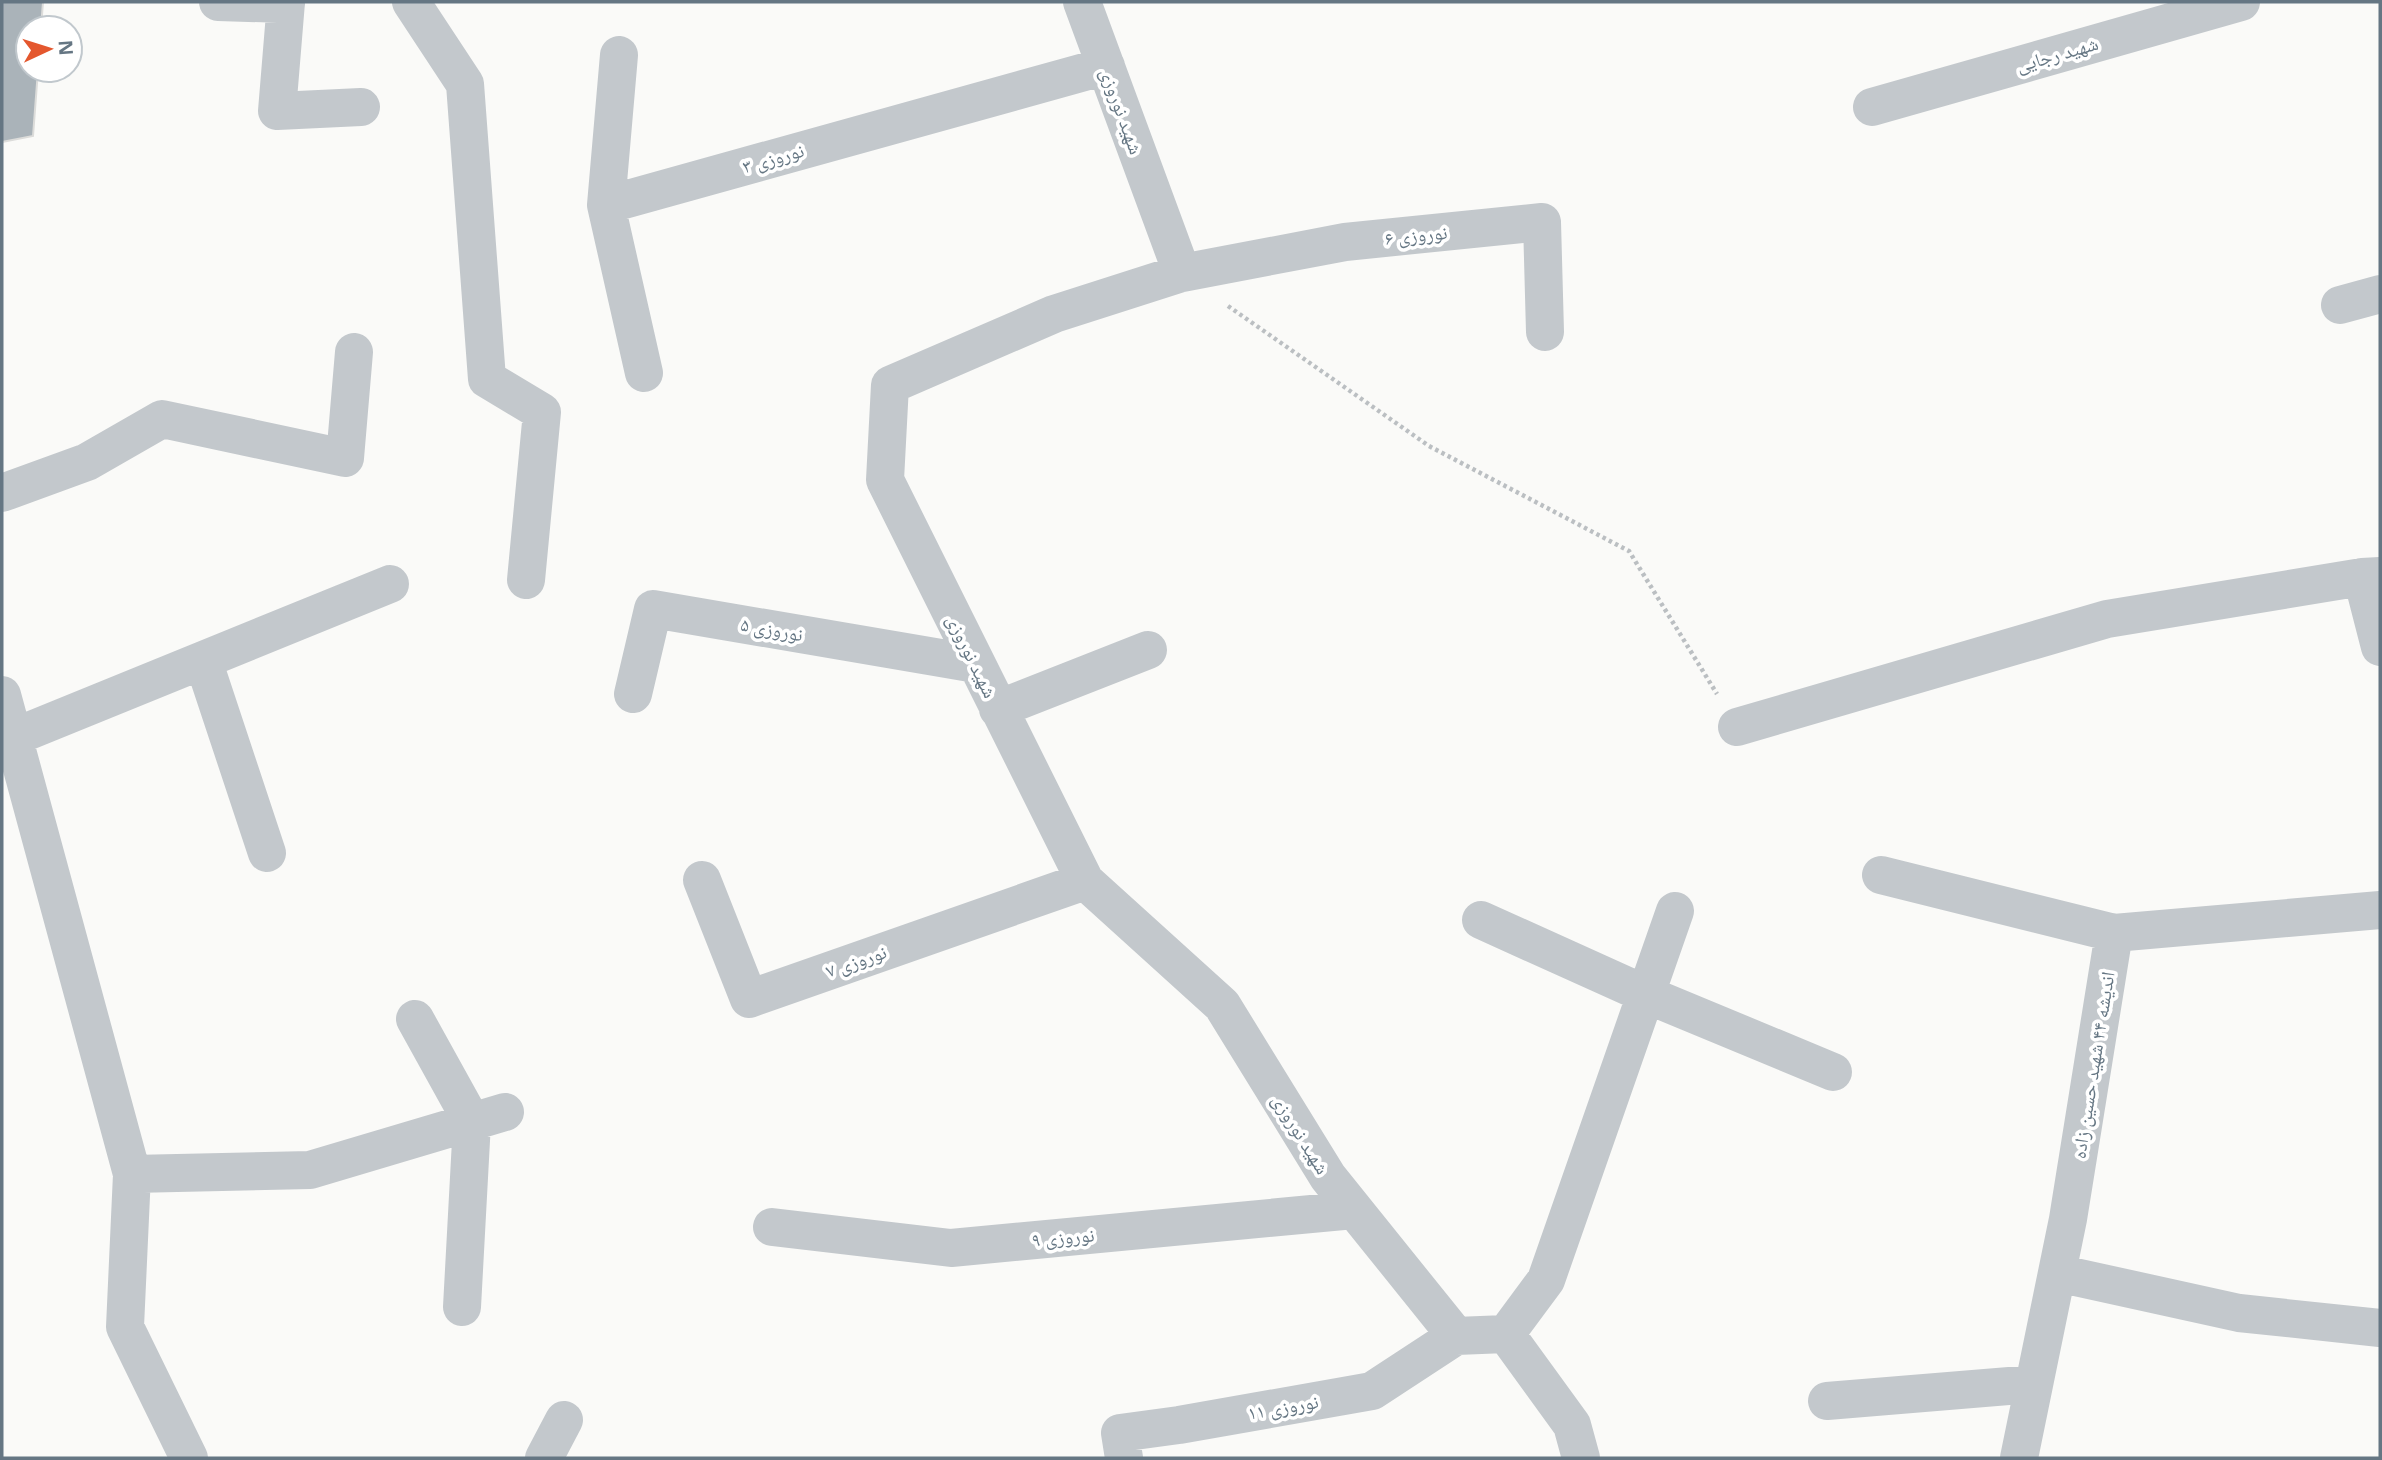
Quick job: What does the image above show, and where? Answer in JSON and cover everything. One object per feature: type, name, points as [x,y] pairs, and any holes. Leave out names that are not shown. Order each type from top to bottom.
[{"type":"street","points":[[218,2],[286,3],[277,111],[361,107]]},
{"type":"street","points":[[411,2],[465,84],[486,379],[542,412],[526,580]]},
{"type":"street","name":"شهید نوروزی","points":[[1082,2],[1182,273],[1054,314],[890,386],[885,480],[1085,881],[1222,1005],[1328,1177],[1456,1336]]},
{"type":"street","name":"شهید رجایی","points":[[1872,107],[2241,2]]},
{"type":"street","points":[[619,55],[606,205],[644,373]]},
{"type":"street","name":"نوروزی ۳","points":[[606,205],[1106,66]]},
{"type":"street","name":"نوروزی ۶","points":[[1182,273],[1345,242],[1542,222],[1545,332]]},
{"type":"street","points":[[2340,305],[2380,294]]},
{"type":"street","points":[[2,493],[87,462],[162,418],[345,458],[354,352]]},
{"type":"street","points":[[1737,727],[2107,619],[2371,576],[2380,647]]},
{"type":"street","points":[[14,737],[390,584]]},
{"type":"street","name":"نوروزی ۵","points":[[633,694],[653,609],[976,664]]},
{"type":"street","points":[[999,709],[1148,650]]},
{"type":"street","points":[[203,660],[268,853]]},
{"type":"street","points":[[2,695],[132,1174],[125,1327],[189,1458]]},
{"type":"street","points":[[1881,875],[2114,933],[2380,910]]},
{"type":"street","name":"نوروزی ۷","points":[[702,880],[749,999],[1085,881]]},
{"type":"street","points":[[1506,1334],[1546,1280],[1675,911]]},
{"type":"street","points":[[1481,920],[1646,994],[1833,1072]]},
{"type":"street","name":"اندیشه ۴۴ شهید حسین زاده","points":[[2018,1458],[2068,1219],[2114,933]]},
{"type":"street","points":[[415,1019],[488,1117],[462,1307]]},
{"type":"street","points":[[132,1174],[310,1170],[488,1117]]},
{"type":"street","name":"نوروزی ۹","points":[[772,1227],[951,1248],[1354,1210]]},
{"type":"street","points":[[2057,1273],[2239,1313],[2380,1328]]},
{"type":"street","points":[[1456,1336],[1506,1334]]},
{"type":"street","points":[[1506,1334],[1572,1425],[1581,1458]]},
{"type":"street","name":"نوروزی ۱۱","points":[[1124,1458],[1120,1433],[1372,1391],[1456,1336]]},
{"type":"street","points":[[1827,1401],[2034,1384]]},
{"type":"street","points":[[544,1458],[564,1420]]},
{"type":"path","points":[[1182,273],[1429,446],[1629,551],[1737,727]]},
{"type":"building","points":[[2,2],[43,2],[42,14],[14,14],[14,84],[37,84],[33,136],[2,142]]}]
